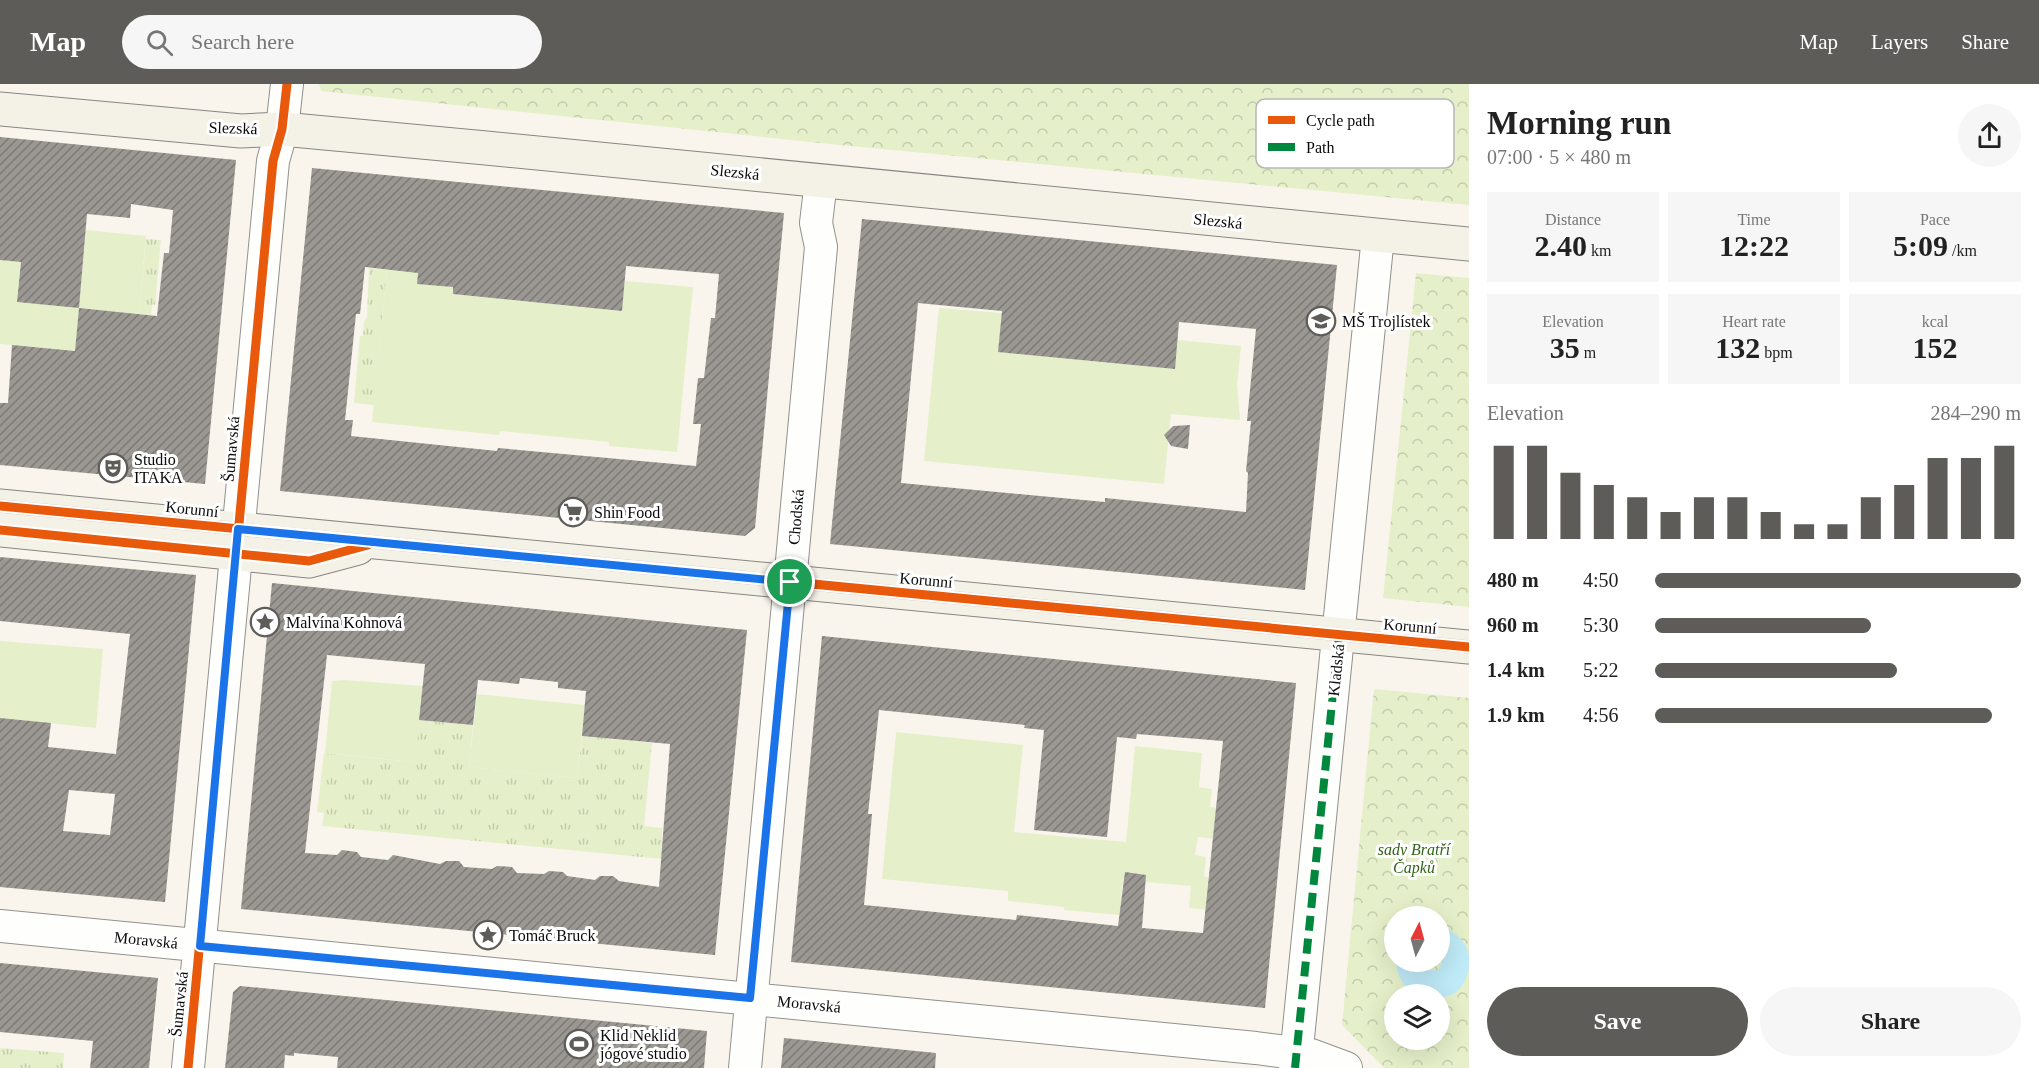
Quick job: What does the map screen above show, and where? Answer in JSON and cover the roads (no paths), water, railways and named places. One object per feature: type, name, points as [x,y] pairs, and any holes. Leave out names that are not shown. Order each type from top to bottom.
[{"type":"street","name":"Šumavská","points":[[188,1068],[273,161],[282,129],[287,84]]},
{"type":"street","name":"Slezská","points":[[0,109],[241,131],[282,129],[1469,244]]},
{"type":"street","name":"Chodská","points":[[745,1068],[821,247],[816,223],[821,181]]},
{"type":"street","name":"Kladská","points":[[1295,1060],[1378,236]]},
{"type":"street","name":"Korunní","points":[[0,506],[237,541]]},
{"type":"street","name":"Korunní","points":[[0,530],[237,541],[380,542],[1469,646]]},
{"type":"street","name":"Moravská","points":[[0,926],[750,998],[1295,1060]]},
{"type":"street","points":[[1295,1060],[1332,1060],[1346,1068]]},
{"type":"waterway","points":[[1413,972],[1418,980],[1424,983],[1436,984],[1449,980],[1455,963],[1450,948]]},
{"type":"tram line","points":[[0,500],[1469,641]]},
{"type":"tram line","points":[[0,512],[1469,653]]},
{"type":"place","name":"MŠ Trojlístek","points":[[1321,321]]},
{"type":"place","name":"Studio ITAKA","points":[[113,468]]},
{"type":"place","name":"Shin Food","points":[[573,512]]},
{"type":"place","name":"Malvína Kohnová","points":[[265,622]]},
{"type":"place","name":"Tomáč Bruck","points":[[488,935]]},
{"type":"place","name":"Klid Neklid jógové studio","points":[[579,1044]]},
{"type":"park label","name":"sady Bratří Čapků","points":[[1414,858]]}]
